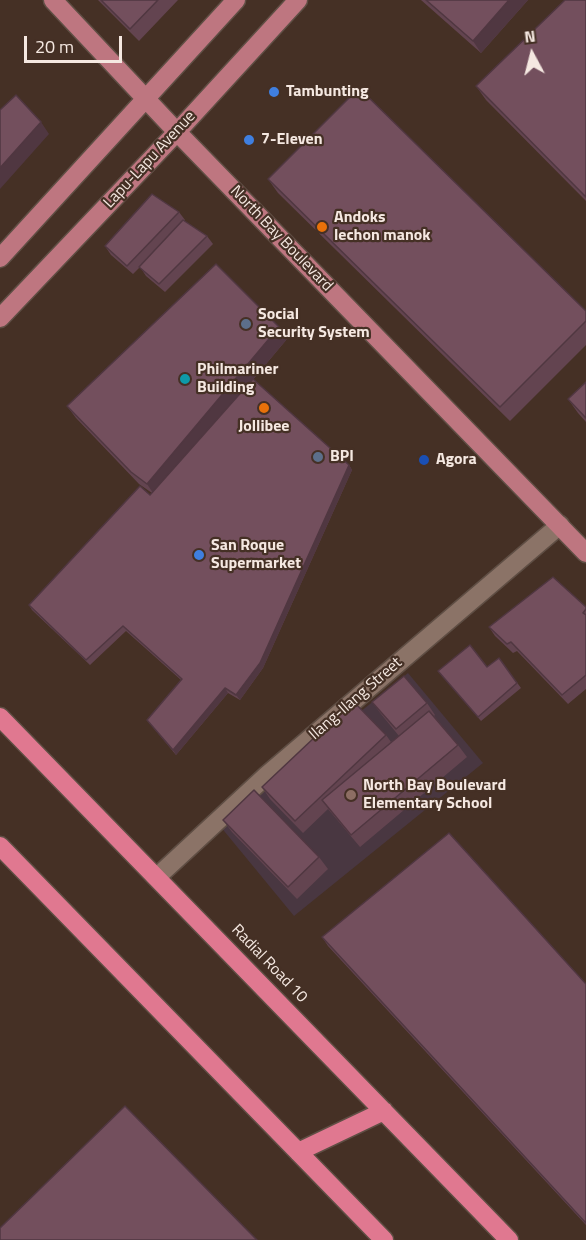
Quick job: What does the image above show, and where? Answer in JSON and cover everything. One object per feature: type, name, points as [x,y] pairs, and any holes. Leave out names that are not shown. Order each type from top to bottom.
[{"type":"highway","name":"Radial Road 10","points":[[0,717],[509,1240]]},
{"type":"highway","points":[[0,846],[384,1240]]},
{"type":"highway","points":[[298,1152],[384,1111]]},
{"type":"main road","name":"North Bay Boulevard","points":[[53,0],[177,132],[586,553]]},
{"type":"main road","points":[[0,258],[147,100],[236,0]]},
{"type":"main road","name":"Lapu-Lapu Avenue","points":[[0,318],[177,132],[298,0]]},
{"type":"street","name":"Ilang-Ilang Street","points":[[157,878],[267,775],[560,525]]},
{"type":"shaded area","name":"North Bay Boulevard Elementary School","points":[[408,673],[483,763],[294,916],[220,826]]},
{"type":"building","points":[[101,0],[158,0],[130,29]]},
{"type":"building","points":[[426,0],[509,0],[473,41]]},
{"type":"building","points":[[565,0],[586,0],[586,197],[476,86]]},
{"type":"building","points":[[359,88],[586,311],[586,321],[500,407],[268,179]]},
{"type":"building","points":[[16,95],[41,122],[0,168],[0,110]]},
{"type":"building","points":[[152,194],[179,212],[127,266],[105,246]]},
{"type":"building","points":[[183,220],[207,236],[159,284],[139,267]]},
{"type":"building","name":"Philmariner Building","points":[[216,264],[279,327],[147,484],[131,472],[67,406]]},
{"type":"building","name":"San Roque Supermarket","points":[[253,379],[349,465],[260,663],[236,695],[225,688],[173,750],[147,720],[182,679],[123,626],[86,660],[29,605],[140,486],[150,495]]},
{"type":"building","points":[[586,382],[586,418],[568,399]]},
{"type":"building","points":[[553,577],[586,607],[583,613],[586,615],[586,675],[562,695],[511,642],[507,644],[489,627]]},
{"type":"building","points":[[470,645],[487,667],[499,658],[517,683],[478,717],[438,671]]},
{"type":"building","points":[[404,676],[427,703],[396,729],[372,702]]},
{"type":"building","points":[[353,701],[386,735],[295,821],[262,787]]},
{"type":"building","points":[[429,711],[458,745],[351,835],[322,800]]},
{"type":"building","points":[[254,790],[319,857],[288,887],[223,820]]},
{"type":"building","points":[[449,833],[586,984],[586,1223],[322,937]]},
{"type":"building","points":[[125,1106],[257,1240],[0,1240],[0,1228]]},
{"type":"place","name":"Tambunting","points":[[274,92]]},
{"type":"place","name":"7-Eleven","points":[[249,140]]},
{"type":"place","name":"Andoks lechon manok","points":[[322,227]]},
{"type":"place","name":"Social Security System","points":[[246,324]]},
{"type":"place","name":"Philmariner Building","points":[[185,379]]},
{"type":"place","name":"Jollibee","points":[[264,408]]},
{"type":"place","name":"BPI","points":[[318,457]]},
{"type":"place","name":"Agora","points":[[424,460]]},
{"type":"place","name":"San Roque Supermarket","points":[[199,555]]},
{"type":"place","name":"North Bay Boulevard Elementary School","points":[[351,795]]}]
